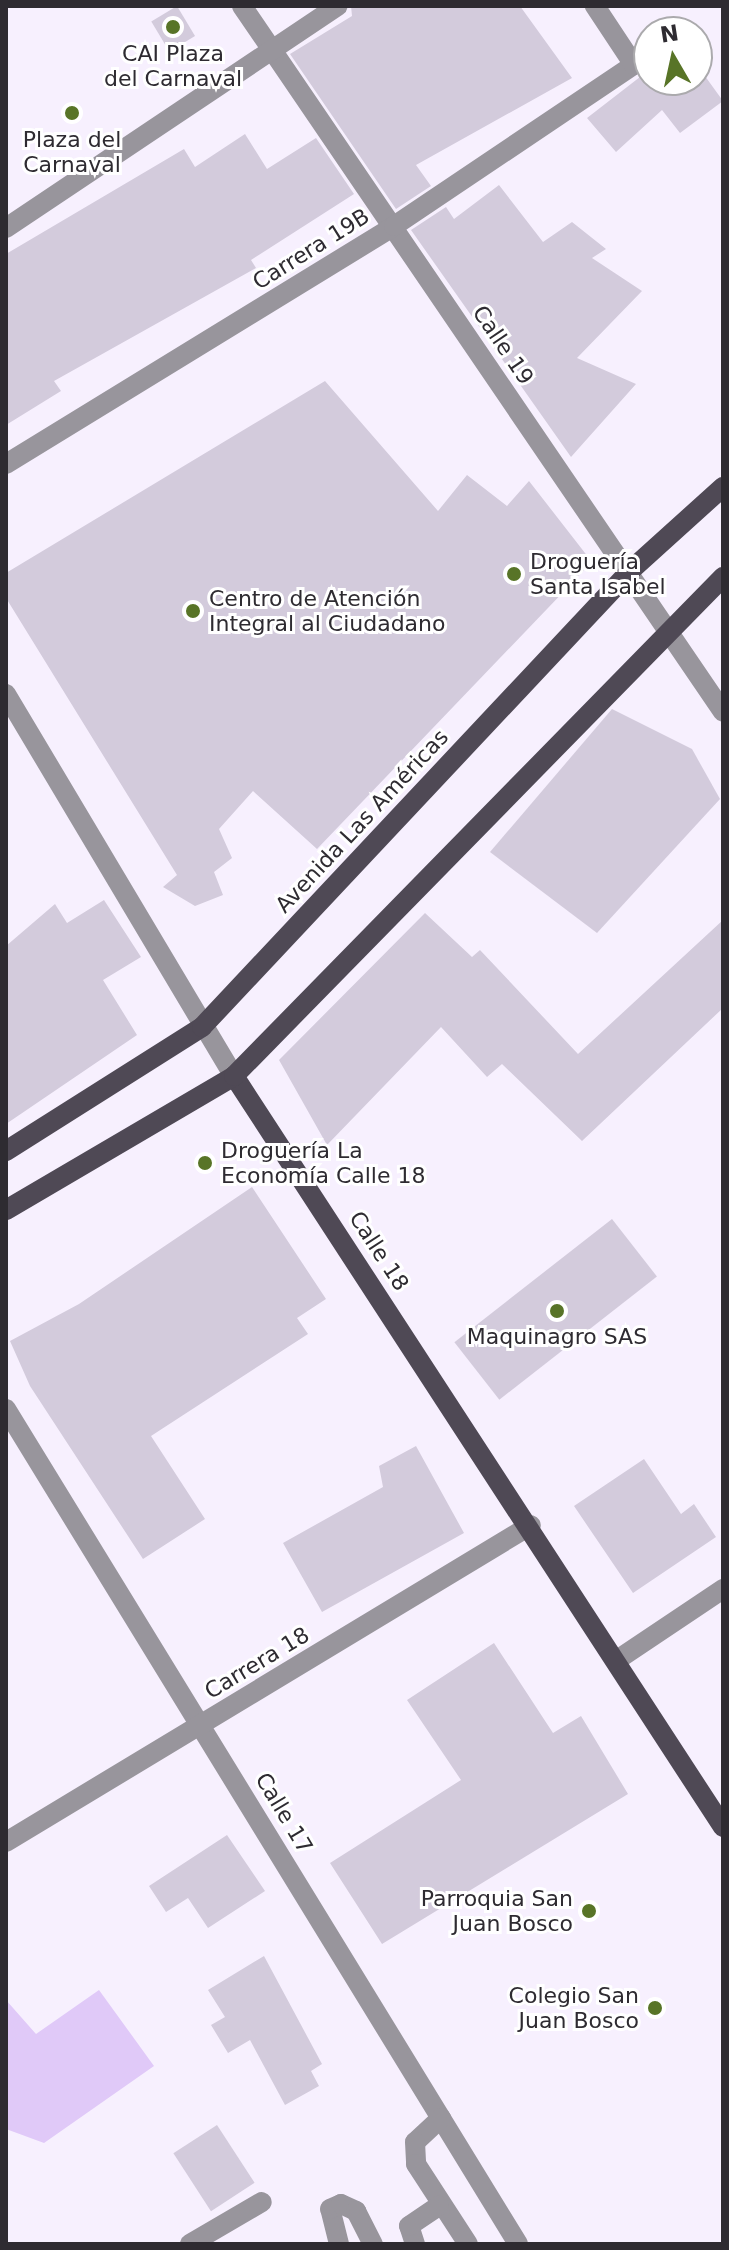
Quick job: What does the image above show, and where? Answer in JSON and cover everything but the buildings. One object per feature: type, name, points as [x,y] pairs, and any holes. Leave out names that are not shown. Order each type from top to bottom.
[{"type":"main road","name":"Avenida Las Américas","points":[[6,1151],[202,1027],[631,570],[723,487]]},
{"type":"main road","points":[[6,1210],[234,1076],[723,577]]},
{"type":"main road","name":"Calle 18","points":[[234,1076],[531,1525],[723,1827]]},
{"type":"street","name":"Calle 19","points":[[242,6],[268,53],[394,226],[631,570],[723,712]]},
{"type":"street","points":[[6,228],[338,6]]},
{"type":"street","name":"Carrera 19B","points":[[6,464],[394,226],[634,65],[595,6]]},
{"type":"street","name":"Calle 18","points":[[6,694],[234,1076]]},
{"type":"street","name":"Calle 17","points":[[6,1409],[441,2118],[511,2242]]},
{"type":"street","name":"Carrera 18","points":[[7,1844],[531,1525]]},
{"type":"street","points":[[617,1660],[723,1589]]},
{"type":"street","points":[[441,2118],[415,2142],[416,2164],[439,2206],[468,2244]]},
{"type":"street","points":[[190,2244],[262,2202]]},
{"type":"street","points":[[339,2244],[329,2217],[341,2204],[356,2211],[373,2244]]},
{"type":"street","points":[[415,2244],[409,2226],[439,2206]]},
{"type":"shaded area","points":[[99,1990],[154,2066],[44,2143],[6,2129],[6,2000],[36,2034]]},
{"type":"place","name":"CAI Plaza del Carnaval","points":[[173,27]]},
{"type":"place","name":"Plaza del Carnaval","points":[[72,113]]},
{"type":"place","name":"Droguería Santa Isabel","points":[[514,574]]},
{"type":"place","name":"Centro de Atención Integral al Ciudadano","points":[[193,611]]},
{"type":"place","name":"Droguería La Economía Calle 18","points":[[205,1163]]},
{"type":"place","name":"Maquinagro SAS","points":[[557,1311]]},
{"type":"place","name":"Parroquia San Juan Bosco","points":[[589,1911]]},
{"type":"place","name":"Colegio San Juan Bosco","points":[[655,2008]]}]
